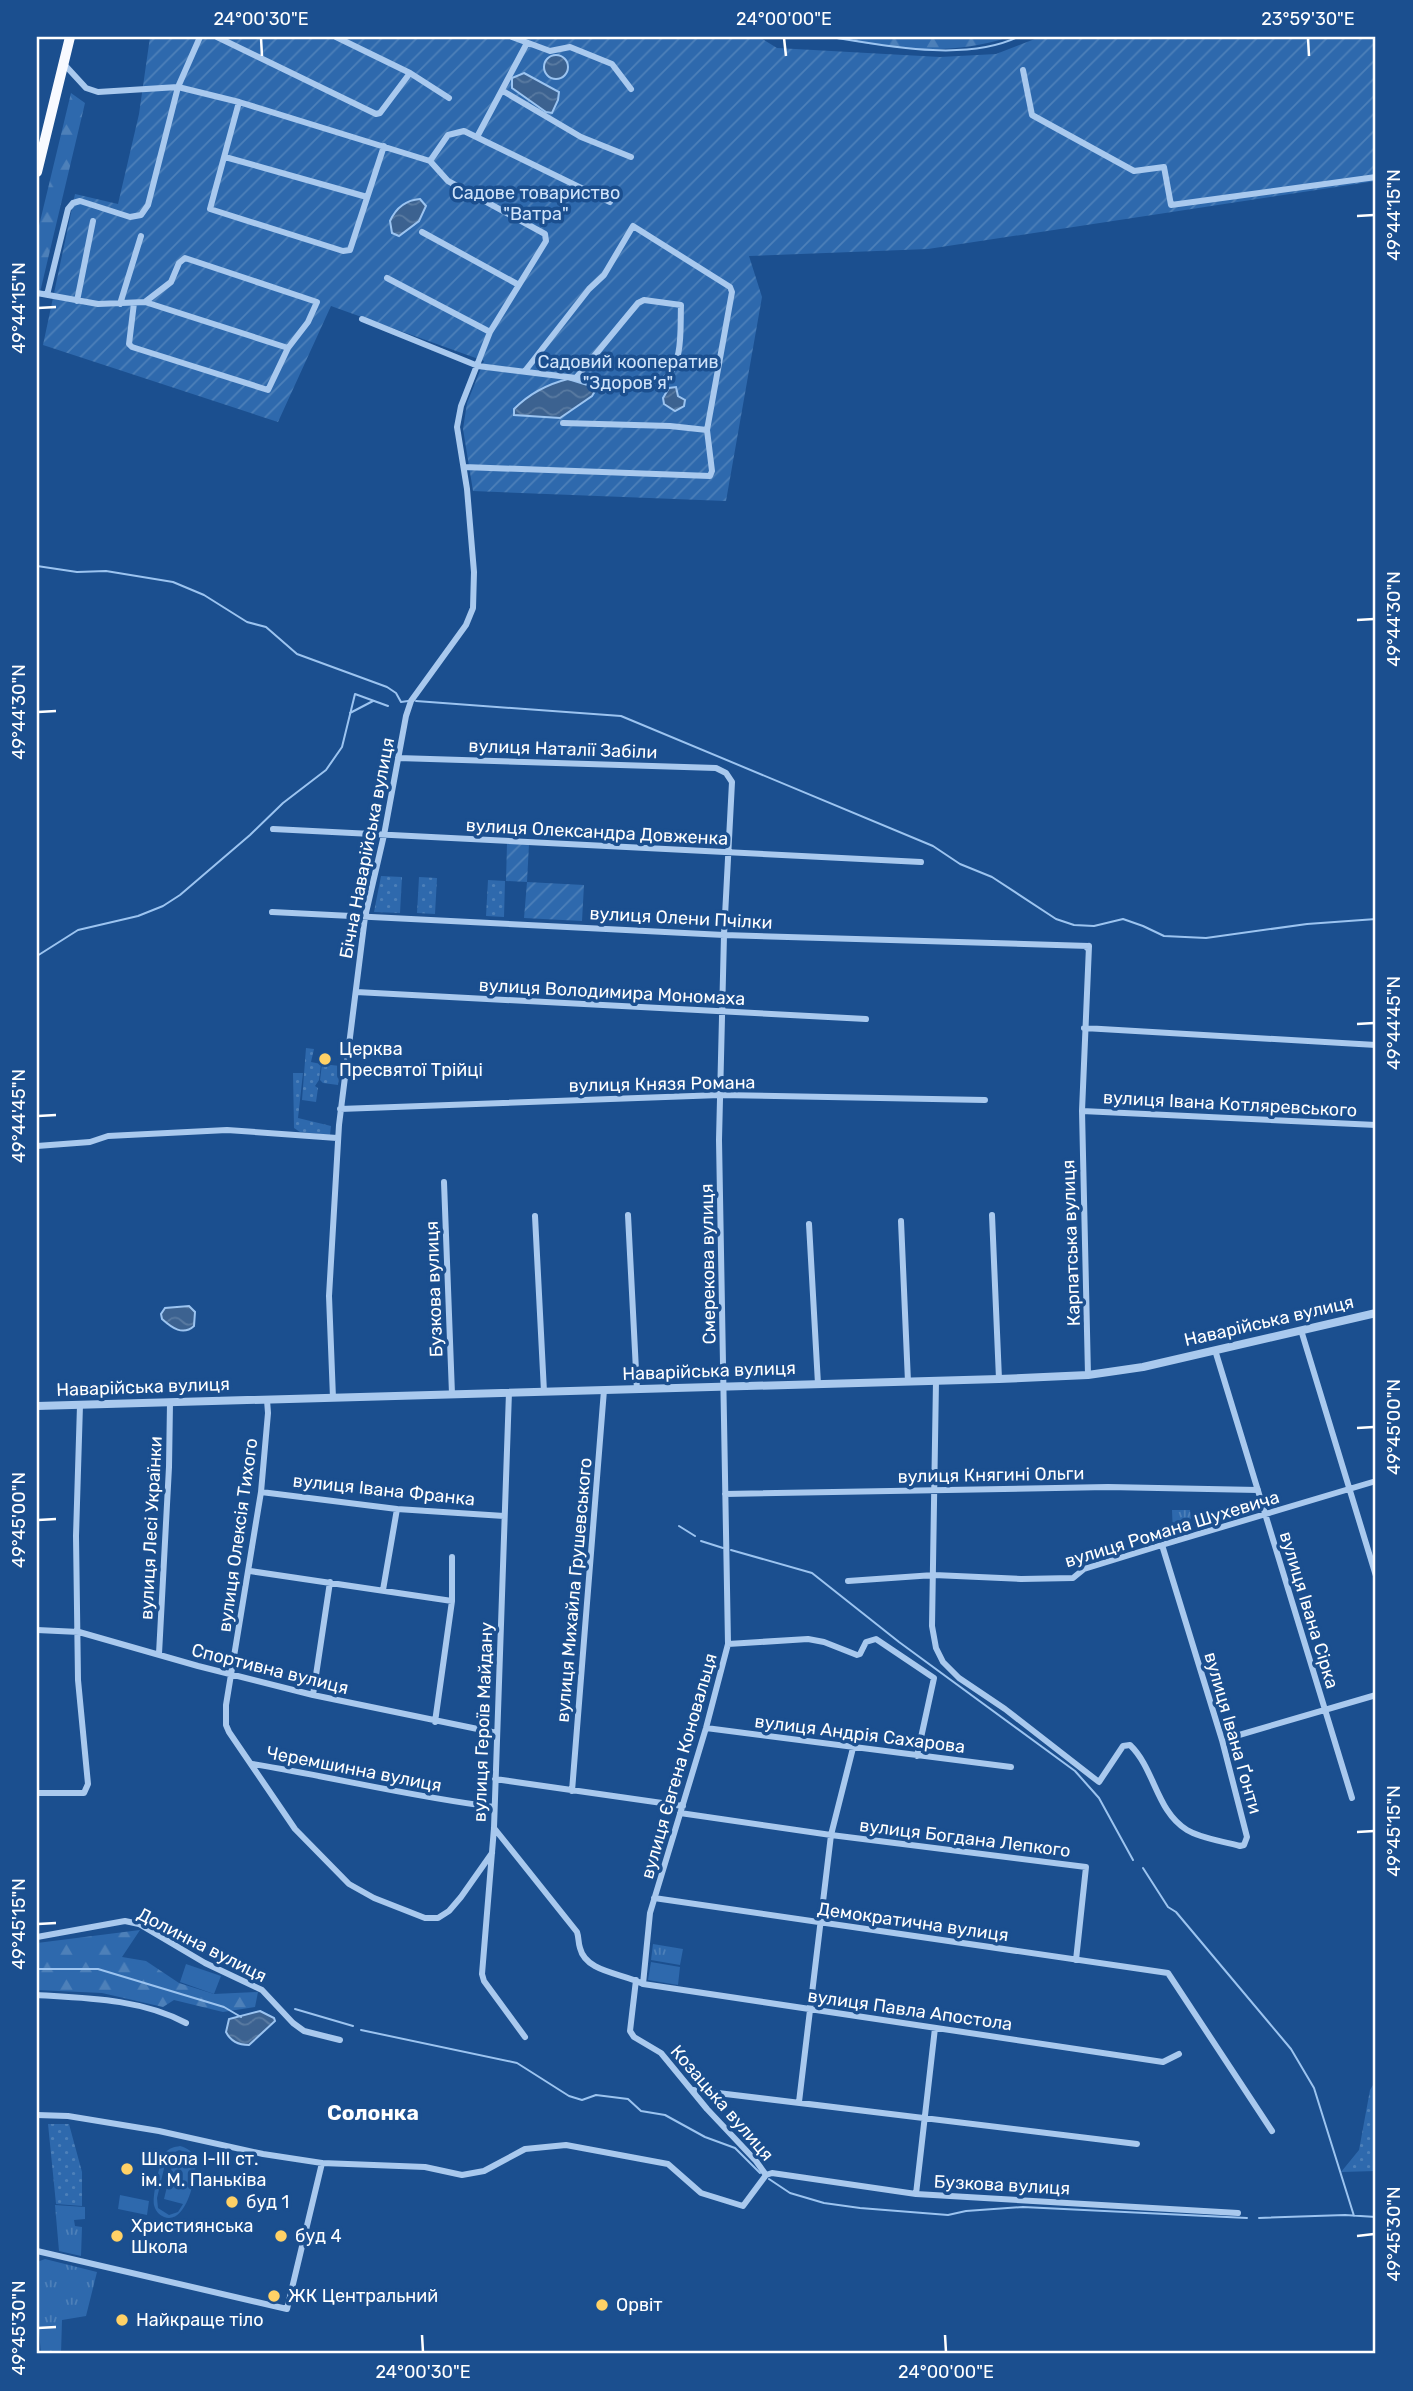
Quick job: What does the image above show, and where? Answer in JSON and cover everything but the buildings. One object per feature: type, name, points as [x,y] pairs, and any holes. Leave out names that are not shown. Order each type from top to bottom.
[{"type":"highway","points":[[37,172],[70,37]]},
{"type":"street","points":[[47,295],[68,209],[73,203],[80,201],[130,217],[141,215],[148,205],[178,87],[200,37]]},
{"type":"street","points":[[217,37],[376,114],[380,114],[410,74]]},
{"type":"street","points":[[336,37],[410,74],[449,98]]},
{"type":"street","points":[[512,37],[550,51],[570,47],[612,64],[631,89]]},
{"type":"street","points":[[477,137],[527,43]]},
{"type":"street","points":[[63,63],[86,88],[98,92],[178,87],[239,102],[430,161],[449,135],[464,131],[610,202]]},
{"type":"street","points":[[1023,70],[1032,115],[1134,171],[1164,167],[1171,205],[1376,177]]},
{"type":"street","points":[[503,91],[581,136],[631,157]]},
{"type":"street","points":[[239,102],[210,209],[343,251],[350,250],[384,146]]},
{"type":"street","points":[[225,156],[367,197]]},
{"type":"street","name":"Бічна Наварійська вулиця","points":[[333,1398],[329,1296],[337,1138],[365,917],[411,701],[466,625],[473,608],[474,572],[467,489],[457,427],[461,406],[490,332],[546,241],[545,234],[448,181],[430,161]]},
{"type":"street","points":[[77,301],[93,221]]},
{"type":"street","points":[[464,467],[710,476],[712,471],[707,430],[732,292],[730,286],[633,226],[604,275],[589,289],[525,371]]},
{"type":"street","points":[[422,232],[519,285]]},
{"type":"street","points":[[120,303],[141,236]]},
{"type":"street","points":[[134,303],[128,344],[268,390],[288,348],[308,322],[317,302],[185,258],[172,282],[145,302]]},
{"type":"street","points":[[387,278],[490,332]]},
{"type":"street","points":[[37,293],[99,304],[145,302],[288,348]]},
{"type":"street","points":[[362,319],[478,366],[576,378],[607,386],[663,380],[670,374],[679,342],[681,305],[644,300],[638,303],[576,378]]},
{"type":"street","points":[[563,423],[670,426],[707,430]]},
{"type":"street","name":"вулиця Наталії Забіли","points":[[398,758],[716,768],[726,773]]},
{"type":"street","name":"Смерекова вулиця","points":[[725,1387],[719,1140],[724,935],[732,782],[726,773]]},
{"type":"street","name":"вулиця Олександра Довженка","points":[[273,829],[920,862]]},
{"type":"street","name":"вулиця Олени Пчілки","points":[[272,912],[724,935],[1088,947]]},
{"type":"street","name":"Карпатська вулиця","points":[[1088,947],[1082,1111],[1088,1375]]},
{"type":"street","name":"вулиця Володимира Мономаха","points":[[356,992],[866,1019]]},
{"type":"street","points":[[1084,1028],[1376,1045]]},
{"type":"street","name":"вулиця Князя Романа","points":[[340,1109],[720,1094],[985,1100]]},
{"type":"street","name":"вулиця Івана Котляревського","points":[[1082,1111],[1376,1125]]},
{"type":"street","points":[[37,1146],[90,1142],[108,1136],[227,1130],[337,1138]]},
{"type":"street","name":"Бузкова вулиця","points":[[444,1182],[452,1394]]},
{"type":"street","points":[[628,1214],[638,1390]]},
{"type":"street","points":[[992,1215],[999,1380]]},
{"type":"street","points":[[535,1216],[544,1392]]},
{"type":"street","points":[[901,1221],[908,1382]]},
{"type":"street","points":[[809,1224],[818,1384]]},
{"type":"street","name":"Наварійська вулиця","points":[[37,1406],[999,1380],[1088,1375],[1143,1367],[1376,1313]]},
{"type":"street","points":[[1301,1330],[1376,1576]]},
{"type":"street","name":"вулиця Івана Сірка","points":[[1215,1350],[1352,1798]]},
{"type":"street","points":[[934,1575],[936,1381]]},
{"type":"street","name":"вулиця Євгена Коновальця","points":[[639,1982],[650,1913],[706,1728],[728,1644],[725,1387]]},
{"type":"street","name":"вулиця Михайла Грушевського","points":[[572,1791],[604,1390]]},
{"type":"street","name":"вулиця Героїв Майдану","points":[[509,1392],[494,1828],[482,1974],[484,1981],[525,2037]]},
{"type":"street","name":"вулиця Олексія Тихого","points":[[267,1400],[261,1492],[226,1705],[226,1725],[229,1732],[295,1829],[349,1884],[374,1898],[425,1918],[438,1918],[449,1911],[492,1853]]},
{"type":"street","name":"вулиця Лесі Українки","points":[[159,1654],[170,1403]]},
{"type":"street","points":[[37,1793],[81,1794],[87,1787],[78,1680],[76,1536],[80,1405]]},
{"type":"street","name":"вулиця Романа Шухевича","points":[[848,1581],[934,1575],[1073,1578],[1084,1569],[1376,1481]]},
{"type":"street","name":"вулиця Княгині Ольги","points":[[725,1494],[1108,1487],[1258,1490]]},
{"type":"street","name":"вулиця Івана Франка","points":[[261,1492],[397,1508],[504,1516]]},
{"type":"street","points":[[383,1590],[397,1508]]},
{"type":"street","name":"вулиця Івана Ґонти","points":[[934,1575],[932,1626],[936,1648],[943,1662],[959,1678],[1005,1709],[1099,1782],[1123,1746],[1130,1745],[1156,1787],[1165,1810],[1177,1822],[1190,1832],[1244,1845],[1247,1837],[1222,1740],[1162,1545]]},
{"type":"street","points":[[435,1721],[452,1601],[452,1557]]},
{"type":"street","points":[[250,1571],[452,1601]]},
{"type":"street","points":[[313,1695],[330,1582]]},
{"type":"street","name":"Спортивна вулиця","points":[[37,1630],[79,1632],[313,1695],[497,1733]]},
{"type":"street","points":[[728,1644],[808,1639],[824,1642],[853,1655],[860,1654],[866,1642],[876,1639],[934,1678],[917,1756]]},
{"type":"street","points":[[1222,1740],[1376,1695]]},
{"type":"street","name":"вулиця Андрія Сахарова","points":[[706,1728],[1011,1768]]},
{"type":"street","name":"вулиця Богдана Лепкого","points":[[799,2102],[831,1835],[853,1748]]},
{"type":"street","name":"Черемшинна вулиця","points":[[252,1764],[447,1801],[494,1807]]},
{"type":"street","name":"вулиця Богдана Лепкого","points":[[495,1779],[831,1835],[1086,1867],[1076,1960]]},
{"type":"street","name":"вулиця Павла Апостола","points":[[494,1828],[577,1931],[580,1950],[590,1962],[605,1971],[639,1982],[810,2010],[1163,2062],[1179,2054]]},
{"type":"street","name":"Демократична вулиця","points":[[654,1898],[1168,1973],[1272,2131]]},
{"type":"street","name":"Долинна вулиця","points":[[37,1937],[125,1921],[139,1924],[205,1963],[262,1990],[304,2031],[340,2040]]},
{"type":"street","name":"Козацька вулиця","points":[[639,1982],[630,2031],[661,2053],[766,2175]]},
{"type":"street","points":[[37,1995],[104,1998],[173,2016],[186,2023]]},
{"type":"street","points":[[916,2194],[936,2028]]},
{"type":"street","points":[[693,2090],[1137,2144]]},
{"type":"street","points":[[37,2115],[68,2116],[322,2163],[425,2167],[462,2175],[484,2171],[525,2149],[566,2145],[668,2164],[701,2193],[743,2206],[766,2175]]},
{"type":"street","points":[[37,2251],[287,2309],[322,2163]]},
{"type":"street","name":"Бузкова вулиця","points":[[766,2175],[772,2173],[916,2194],[1238,2213]]},
{"type":"green space","name":"Садове товариство \"Ватра\"","points":[[150,37],[759,37],[777,48],[940,57],[996,54],[1040,37],[1376,37],[1376,181],[928,249],[749,256],[762,297],[726,501],[473,491],[463,429],[467,403],[484,361],[331,306],[278,422],[43,345],[75,194],[118,204],[139,114]]},
{"type":"green space","points":[[834,37],[1009,37],[966,47],[922,49]]},
{"type":"green space","points":[[71,93],[85,103],[37,305],[37,234]]},
{"type":"green space","points":[[507,843],[529,844],[527,882],[506,881]]},
{"type":"green space","points":[[381,876],[402,877],[400,913],[374,912]]},
{"type":"green space","points":[[419,877],[437,878],[435,914],[417,913]]},
{"type":"green space","points":[[488,880],[505,881],[504,917],[486,916]]},
{"type":"green space","points":[[527,882],[584,885],[582,921],[524,918]]},
{"type":"green space","points":[[306,1048],[314,1049],[311,1062],[321,1064],[319,1080],[315,1086],[318,1088],[316,1102],[302,1100]]},
{"type":"green space","points":[[322,1064],[340,1066],[338,1085],[320,1080]]},
{"type":"green space","points":[[293,1073],[303,1073],[298,1118],[331,1126],[330,1135],[300,1132],[294,1128]]},
{"type":"green space","points":[[1172,1510],[1190,1510],[1192,1529],[1173,1534]]},
{"type":"green space","points":[[140,1930],[122,1957],[146,1961],[179,1983],[214,1994],[258,1992],[255,2007],[223,2012],[174,2000],[163,2007],[102,1993],[37,1990],[37,1943]]},
{"type":"green space","points":[[653,1944],[683,1949],[680,1965],[651,1960]]},
{"type":"green space","points":[[651,1962],[680,1967],[678,1985],[648,1980]]},
{"type":"green space","points":[[186,1964],[221,1976],[214,1994],[180,1982]]},
{"type":"green space","points":[[1376,2080],[1376,2171],[1341,2172],[1359,2150],[1370,2090]]},
{"type":"green space","points":[[48,2124],[69,2124],[82,2172],[82,2206],[56,2204]]},
{"type":"green space","points":[[180,2146],[193,2154],[195,2159],[193,2185],[179,2214],[172,2218],[164,2217],[154,2205],[157,2179],[165,2153]],"holes":[[[179,2150],[188,2153],[192,2166],[173,2162],[164,2199],[183,2204],[178,2212],[169,2215],[158,2208],[157,2198],[167,2156]]]},
{"type":"green space","points":[[120,2195],[149,2201],[147,2215],[118,2209]]},
{"type":"green space","points":[[55,2205],[85,2207],[85,2219],[74,2220],[75,2226],[82,2227],[81,2256],[59,2251]]},
{"type":"green space","points":[[45,2259],[97,2272],[86,2316],[62,2320],[61,2354],[41,2354],[37,2262]]},
{"type":"water","points":[[556,55],[567,62],[568,67],[561,78],[556,79],[545,72],[544,67],[551,56]]},
{"type":"water","points":[[524,73],[559,92],[552,113],[546,112],[512,88],[512,78]]},
{"type":"water","points":[[420,199],[426,206],[419,221],[399,236],[392,233],[390,221],[395,212],[406,203]]},
{"type":"water","points":[[568,379],[594,387],[595,391],[592,396],[560,418],[514,415],[514,409],[532,395]]},
{"type":"water","points":[[676,387],[678,396],[685,400],[684,406],[675,411],[664,404],[663,398],[669,388]]},
{"type":"water","points":[[189,1306],[195,1312],[194,1326],[190,1329],[178,1330],[162,1319],[161,1314],[165,1308]]},
{"type":"water","points":[[260,2011],[275,2021],[249,2045],[239,2044],[230,2038],[226,2032],[229,2019]]},
{"type":"waterway","points":[[831,37],[926,50],[975,49],[1018,37]]},
{"type":"waterway","points":[[37,566],[77,572],[106,571],[173,582],[204,595],[247,622],[266,627],[297,654],[387,687],[396,693],[401,702],[408,701]]},
{"type":"waterway","points":[[37,956],[78,930],[138,916],[163,906],[180,895],[283,803],[326,770],[342,747],[355,694],[388,706]]},
{"type":"waterway","points":[[350,713],[373,701]]},
{"type":"waterway","points":[[416,701],[621,716],[933,846],[960,864],[992,877],[1056,919],[1074,925],[1094,926],[1123,919],[1164,936],[1206,938],[1307,924],[1376,919]]},
{"type":"waterway","points":[[679,1526],[695,1536]]},
{"type":"waterway","points":[[701,1541],[723,1548]]},
{"type":"waterway","points":[[731,1550],[812,1573],[899,1642],[1075,1771],[1099,1798],[1133,1860]]},
{"type":"waterway","points":[[1143,1868],[1168,1907],[1176,1912],[1291,2049],[1314,2088],[1354,2216]]},
{"type":"waterway","points":[[37,1969],[98,1969],[224,2007],[241,2017]]},
{"type":"waterway","points":[[295,2009],[353,2026]]},
{"type":"waterway","points":[[361,2030],[517,2063],[569,2096],[582,2100],[596,2095],[628,2099],[641,2111],[665,2115],[705,2137],[735,2148],[760,2173]]},
{"type":"waterway","points":[[769,2179],[790,2193],[824,2203],[860,2208],[948,2215],[1023,2207],[1247,2218]]},
{"type":"waterway","points":[[1259,2218],[1345,2215],[1376,2217]]},
{"type":"place","name":"Церква Пресвятої Трійці","points":[[325,1059]]},
{"type":"place","name":"Школа І-ІІІ ст. ім. М. Паньківа","points":[[127,2169]]},
{"type":"place","name":"буд 1","points":[[232,2202]]},
{"type":"place","name":"Християнська Школа","points":[[117,2236]]},
{"type":"place","name":"буд 4","points":[[281,2236]]},
{"type":"place","name":"ЖК Центральний","points":[[274,2296]]},
{"type":"place","name":"Орвіт","points":[[602,2305]]},
{"type":"place","name":"Найкраще тіло","points":[[122,2320]]},
{"type":"district","name":"Солонка","points":[[373,2113]]},
{"type":"park label","name":"Садовий кооператив \"Здоров’я\"","points":[[628,372]]}]
